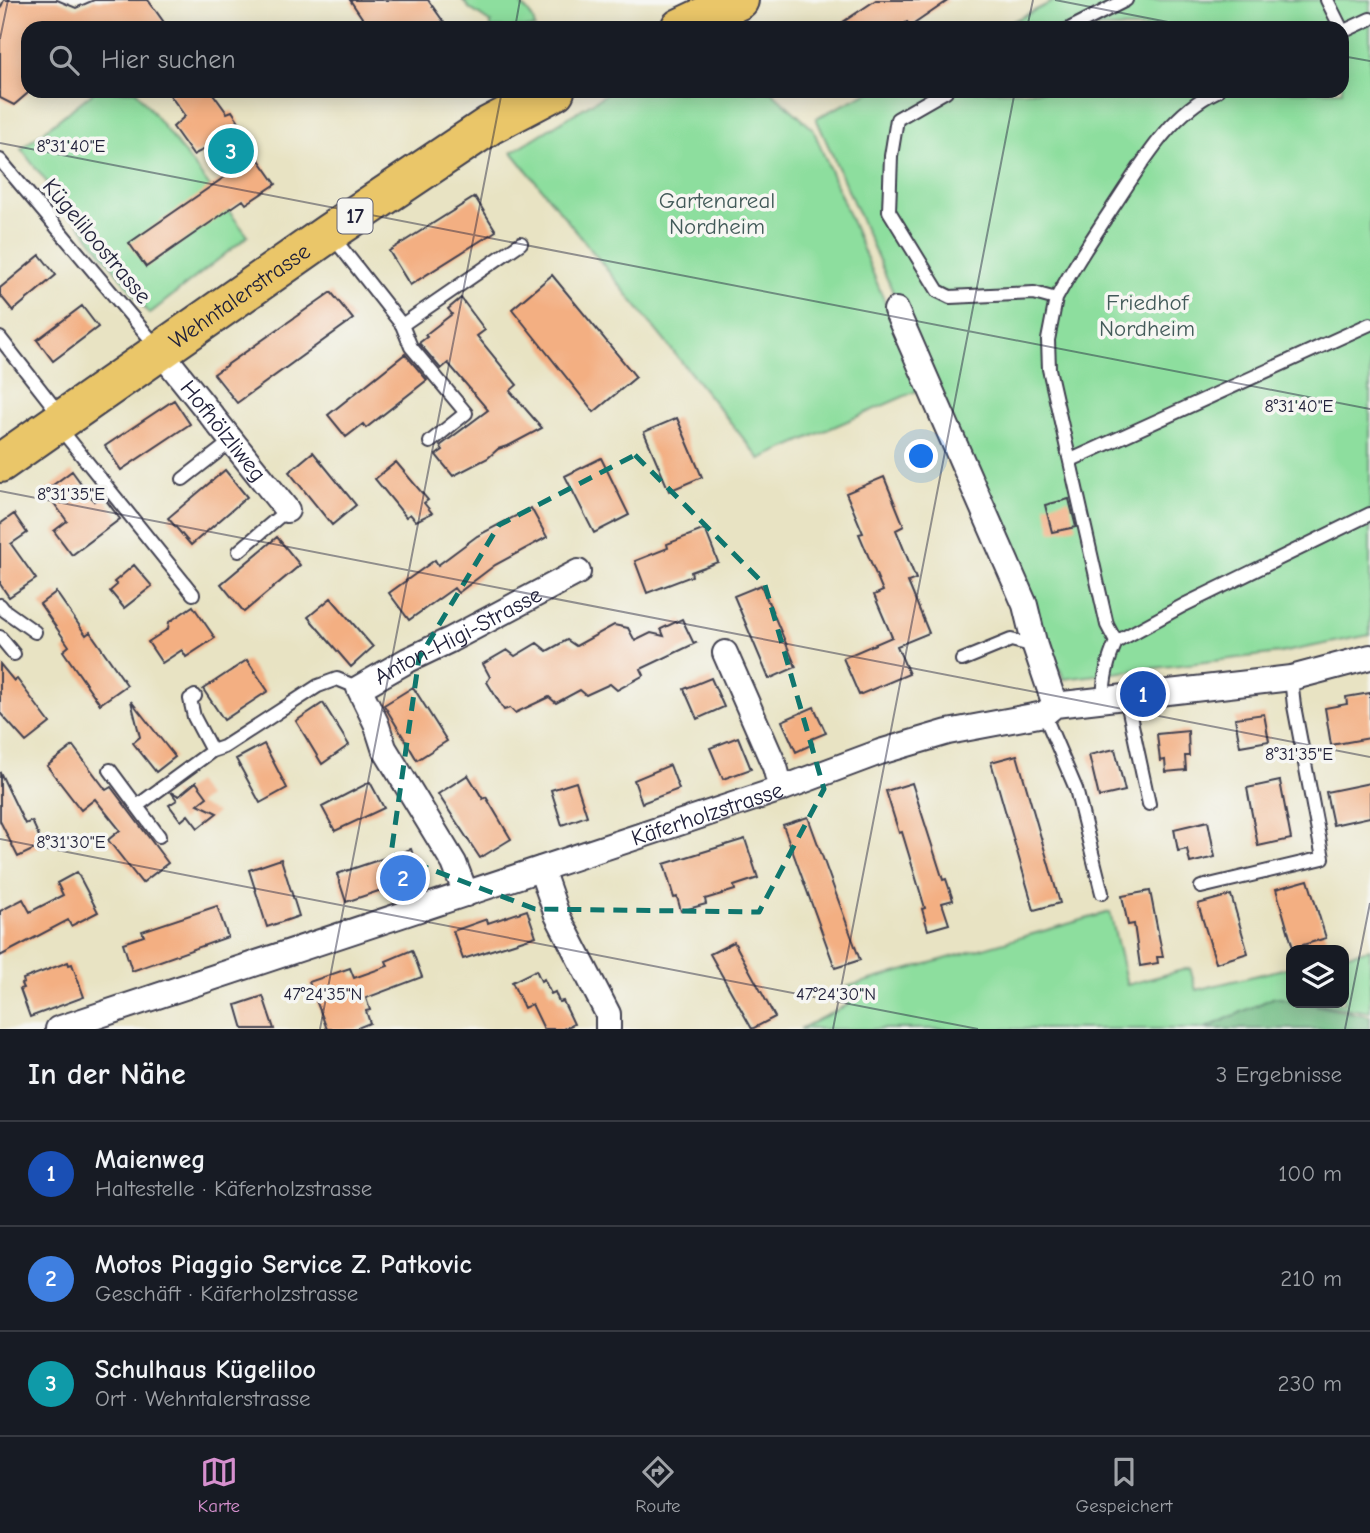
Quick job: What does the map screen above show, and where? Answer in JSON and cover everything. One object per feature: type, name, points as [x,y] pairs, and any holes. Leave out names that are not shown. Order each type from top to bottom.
[{"type":"main road","points":[[689,16],[739,0]]},
{"type":"main road","name":"Wehntalerstrasse","points":[[0,463],[329,233],[490,125],[542,98]]},
{"type":"street","points":[[895,310],[1025,605],[1049,709]]},
{"type":"street","name":"Hofhölzliweg","points":[[160,351],[287,510]]},
{"type":"street","name":"Anton-Higi-Strasse","points":[[466,894],[454,863],[384,748],[376,723],[359,688],[578,572]]},
{"type":"street","points":[[725,653],[775,767],[781,789]]},
{"type":"street","name":"Käferholzstrasse","points":[[58,1029],[98,1023],[466,894],[781,789],[880,752],[948,732],[1049,709],[1115,698],[1291,678],[1370,657]]},
{"type":"street","points":[[541,869],[557,915],[608,1014],[608,1029]]},
{"type":"lane","points":[[1086,21],[1126,0]]},
{"type":"lane","points":[[1326,0],[1337,21]]},
{"type":"lane","points":[[1349,27],[1370,19]]},
{"type":"lane","points":[[934,98],[897,119],[891,156],[889,211],[938,291],[950,297],[1034,293],[1056,299]]},
{"type":"lane","points":[[1116,642],[1107,625],[1049,369],[1048,340],[1056,299],[1073,267],[1154,147],[1180,117],[1203,98]]},
{"type":"lane","name":"Kügeliloostrasse","points":[[0,160],[160,351]]},
{"type":"lane","points":[[329,233],[402,325],[411,347],[467,413],[430,442]]},
{"type":"lane","points":[[402,325],[521,243]]},
{"type":"lane","points":[[1071,460],[1370,324]]},
{"type":"lane","points":[[0,338],[193,594]]},
{"type":"lane","points":[[183,479],[233,440]]},
{"type":"lane","points":[[239,551],[287,510]]},
{"type":"lane","points":[[1149,804],[1115,698],[1104,677],[1108,658],[1116,642],[1184,605],[1370,514]]},
{"type":"lane","points":[[0,605],[35,632]]},
{"type":"lane","points":[[0,636],[14,654]]},
{"type":"lane","points":[[962,660],[1011,640],[1035,646]]},
{"type":"lane","points":[[1201,887],[1323,858],[1291,678]]},
{"type":"lane","points":[[137,806],[212,751],[225,747],[318,686],[337,679],[359,688]]},
{"type":"lane","points":[[195,696],[190,699],[194,717],[212,751]]},
{"type":"lane","points":[[1049,709],[1076,789],[1102,893]]},
{"type":"lane","points":[[110,770],[159,836]]},
{"type":"highlighted area","points":[[635,455],[765,585],[824,789],[759,912],[535,909],[391,854],[419,658],[499,525]]},
{"type":"green space","points":[[463,0],[521,0],[522,6],[534,21],[488,21],[469,8]]},
{"type":"green space","name":"Friedhof Nordheim","points":[[1056,0],[1370,0],[1370,635],[1280,653],[1064,679],[816,118],[857,98],[1349,98],[1349,21],[1013,21]]},
{"type":"green space","points":[[86,98],[141,98],[248,236],[149,314],[21,149]]},
{"type":"green space","name":"Gartenareal Nordheim","points":[[600,98],[779,98],[813,129],[921,389],[760,459],[512,152]]},
{"type":"green space","points":[[1110,912],[1127,985],[1190,968],[1196,990],[1286,968],[1286,999],[1275,997],[1204,1029],[800,1029],[849,1004],[839,989]]},
{"type":"green space","points":[[1370,949],[1370,1012],[1343,1008],[1349,1008],[1349,954]]},
{"type":"green space","points":[[1275,997],[1286,999],[1286,1008],[1329,1008],[1370,1016],[1370,1029],[1204,1029]]},
{"type":"building","points":[[4,0],[57,0],[76,8],[94,0],[148,0],[163,21],[21,21],[22,98],[14,105],[0,98],[0,9]]},
{"type":"building","points":[[350,0],[428,0],[443,21],[364,21]]},
{"type":"building","points":[[876,0],[949,0],[918,21],[844,21]]},
{"type":"building","points":[[172,98],[216,98],[227,113],[232,111],[240,123],[236,127],[276,184],[246,204],[243,200],[146,267],[129,243],[226,176],[207,148],[193,155],[173,127],[185,116]]},
{"type":"building","points":[[475,197],[496,231],[410,285],[389,251]]},
{"type":"building","points":[[40,255],[56,275],[13,311],[0,295],[0,288]]},
{"type":"building","points":[[552,275],[636,377],[594,412],[512,309]]},
{"type":"building","points":[[331,292],[353,319],[237,403],[214,374]]},
{"type":"building","points":[[461,298],[485,330],[477,336],[517,385],[510,391],[542,428],[498,449],[488,458],[453,476],[436,455],[443,450],[440,446],[488,410],[448,363],[441,369],[419,343],[452,314],[448,309]]},
{"type":"building","points":[[82,306],[98,327],[53,361],[37,340]]},
{"type":"building","points":[[405,354],[427,380],[366,428],[363,424],[346,437],[328,415]]},
{"type":"building","points":[[174,400],[190,424],[121,470],[105,446]]},
{"type":"building","points":[[677,418],[702,477],[669,491],[644,432]]},
{"type":"building","points":[[313,452],[356,505],[332,525],[289,472]]},
{"type":"building","points":[[601,458],[629,515],[594,533],[565,476]]},
{"type":"building","points":[[396,462],[428,500],[424,503],[432,513],[416,521],[410,514],[406,517],[375,479]]},
{"type":"building","points":[[225,470],[247,497],[191,545],[168,518]]},
{"type":"building","points":[[72,471],[94,501],[102,495],[120,519],[72,555],[54,531],[67,521],[45,491]]},
{"type":"building","points":[[884,477],[904,526],[896,530],[916,579],[908,582],[929,633],[897,646],[909,674],[859,695],[843,658],[892,637],[874,595],[883,591],[859,534],[863,533],[846,493]]},
{"type":"building","points":[[1069,499],[1076,527],[1052,532],[1045,505]]},
{"type":"building","points":[[531,508],[547,537],[495,565],[458,593],[454,588],[409,620],[389,593],[435,560],[438,565],[477,536]]},
{"type":"building","points":[[14,514],[27,533],[11,544],[36,579],[9,597],[0,584],[0,524]]},
{"type":"building","points":[[705,529],[718,562],[691,572],[692,576],[647,593],[635,561],[668,548],[667,544]]},
{"type":"building","points":[[277,537],[300,565],[244,612],[221,584]]},
{"type":"building","points":[[134,565],[152,586],[124,608],[110,591],[117,585],[114,582]]},
{"type":"building","points":[[761,585],[796,667],[769,679],[734,596]]},
{"type":"building","points":[[56,592],[86,635],[90,632],[127,685],[100,704],[63,651],[69,646],[40,604]]},
{"type":"building","points":[[331,598],[373,647],[351,667],[308,617]]},
{"type":"building","points":[[193,606],[215,638],[186,657],[182,650],[162,663],[148,642],[168,629],[169,622]]},
{"type":"building","points":[[682,619],[696,643],[641,669],[644,675],[617,690],[610,684],[586,695],[580,690],[556,703],[549,697],[515,713],[510,708],[504,710],[487,682],[490,677],[483,664],[507,650],[515,656],[537,643],[547,651],[567,640],[576,646],[614,625],[628,628],[635,641],[651,633],[664,636],[661,629]]},
{"type":"building","points":[[247,660],[268,691],[224,720],[203,689]]},
{"type":"building","points":[[0,664],[14,681],[17,679],[50,723],[26,742],[0,713]]},
{"type":"building","points":[[711,678],[724,707],[697,719],[684,689]]},
{"type":"building","points":[[413,687],[447,741],[417,760],[384,705]]},
{"type":"building","points":[[1370,693],[1370,738],[1331,745],[1325,708],[1347,704],[1346,697]]},
{"type":"building","points":[[131,701],[175,757],[156,772],[133,743],[140,737]]},
{"type":"building","points":[[323,703],[349,745],[322,764],[296,721]]},
{"type":"building","points":[[814,707],[826,733],[811,739],[813,744],[796,752],[782,721]]},
{"type":"building","points":[[1264,714],[1269,741],[1240,746],[1235,718]]},
{"type":"building","points":[[1188,731],[1189,756],[1185,756],[1186,770],[1166,772],[1165,760],[1160,761],[1157,734]]},
{"type":"building","points":[[738,737],[751,769],[723,779],[710,748]]},
{"type":"building","points":[[264,744],[287,788],[260,803],[236,759]]},
{"type":"building","points":[[73,746],[106,790],[111,787],[168,863],[142,883],[108,840],[120,830],[95,799],[81,810],[47,766]]},
{"type":"building","points":[[1115,749],[1125,791],[1099,797],[1089,755]]},
{"type":"building","points":[[1017,755],[1060,903],[1034,910],[991,762]]},
{"type":"building","points":[[670,765],[679,789],[642,803],[634,780]]},
{"type":"building","points":[[0,772],[25,824],[32,821],[43,845],[18,857],[0,821]]},
{"type":"building","points":[[468,775],[483,799],[486,797],[511,839],[480,858],[438,794]]},
{"type":"building","points":[[1280,781],[1291,839],[1258,846],[1247,788]]},
{"type":"building","points":[[196,782],[207,797],[198,804],[217,813],[198,828],[188,815],[181,821],[169,805],[177,800],[171,792],[179,796]]},
{"type":"building","points":[[370,782],[384,808],[335,831],[322,807]]},
{"type":"building","points":[[576,782],[587,816],[562,825],[551,790]]},
{"type":"building","points":[[912,783],[943,880],[946,879],[953,900],[942,903],[949,924],[928,930],[922,909],[925,908],[902,832],[899,833],[886,791]]},
{"type":"building","points":[[1370,783],[1370,817],[1333,825],[1326,792]]},
{"type":"building","points":[[808,817],[860,960],[835,968],[783,825]]},
{"type":"building","points":[[1208,821],[1215,857],[1190,863],[1187,849],[1178,851],[1174,829]]},
{"type":"building","points":[[745,839],[758,878],[734,886],[735,890],[705,899],[706,904],[681,911],[677,897],[674,898],[664,864]]},
{"type":"building","points":[[411,849],[420,877],[346,902],[337,874]]},
{"type":"building","points":[[281,859],[299,916],[267,927],[249,870]]},
{"type":"building","points":[[77,872],[98,912],[71,926],[68,920],[0,956],[0,911],[23,899],[30,912],[63,895],[57,883]]},
{"type":"building","points":[[1308,880],[1326,938],[1303,945],[1292,945],[1276,889]]},
{"type":"building","points":[[1150,891],[1163,957],[1157,957],[1158,963],[1140,966],[1134,924],[1128,925],[1122,896]]},
{"type":"building","points":[[1231,895],[1248,953],[1216,963],[1198,904]]},
{"type":"building","points":[[217,906],[228,937],[132,971],[123,943],[144,936],[142,931]]},
{"type":"building","points":[[527,910],[536,936],[463,959],[453,931],[487,919],[488,923]]},
{"type":"building","points":[[734,942],[775,1017],[752,1029],[710,954]]},
{"type":"building","points":[[412,950],[422,977],[366,998],[370,1023],[355,1029],[327,1029],[309,982],[350,968],[354,978],[388,966],[386,961]]},
{"type":"building","points":[[68,962],[69,965],[72,964],[84,997],[30,1017],[20,989],[23,988],[23,979]]},
{"type":"building","points":[[536,970],[551,994],[555,992],[559,1002],[563,1001],[574,1024],[563,1029],[544,1029],[532,1004],[524,1008],[512,982]]},
{"type":"building","points":[[263,996],[274,1029],[243,1029],[236,1005]]},
{"type":"place","name":"Schulhaus Kügeliloo","points":[[231,151]]},
{"type":"place","name":"Maienweg","points":[[1143,694]]},
{"type":"place","name":"Motos Piaggio Service Z. Patkovic","points":[[403,878]]}]
